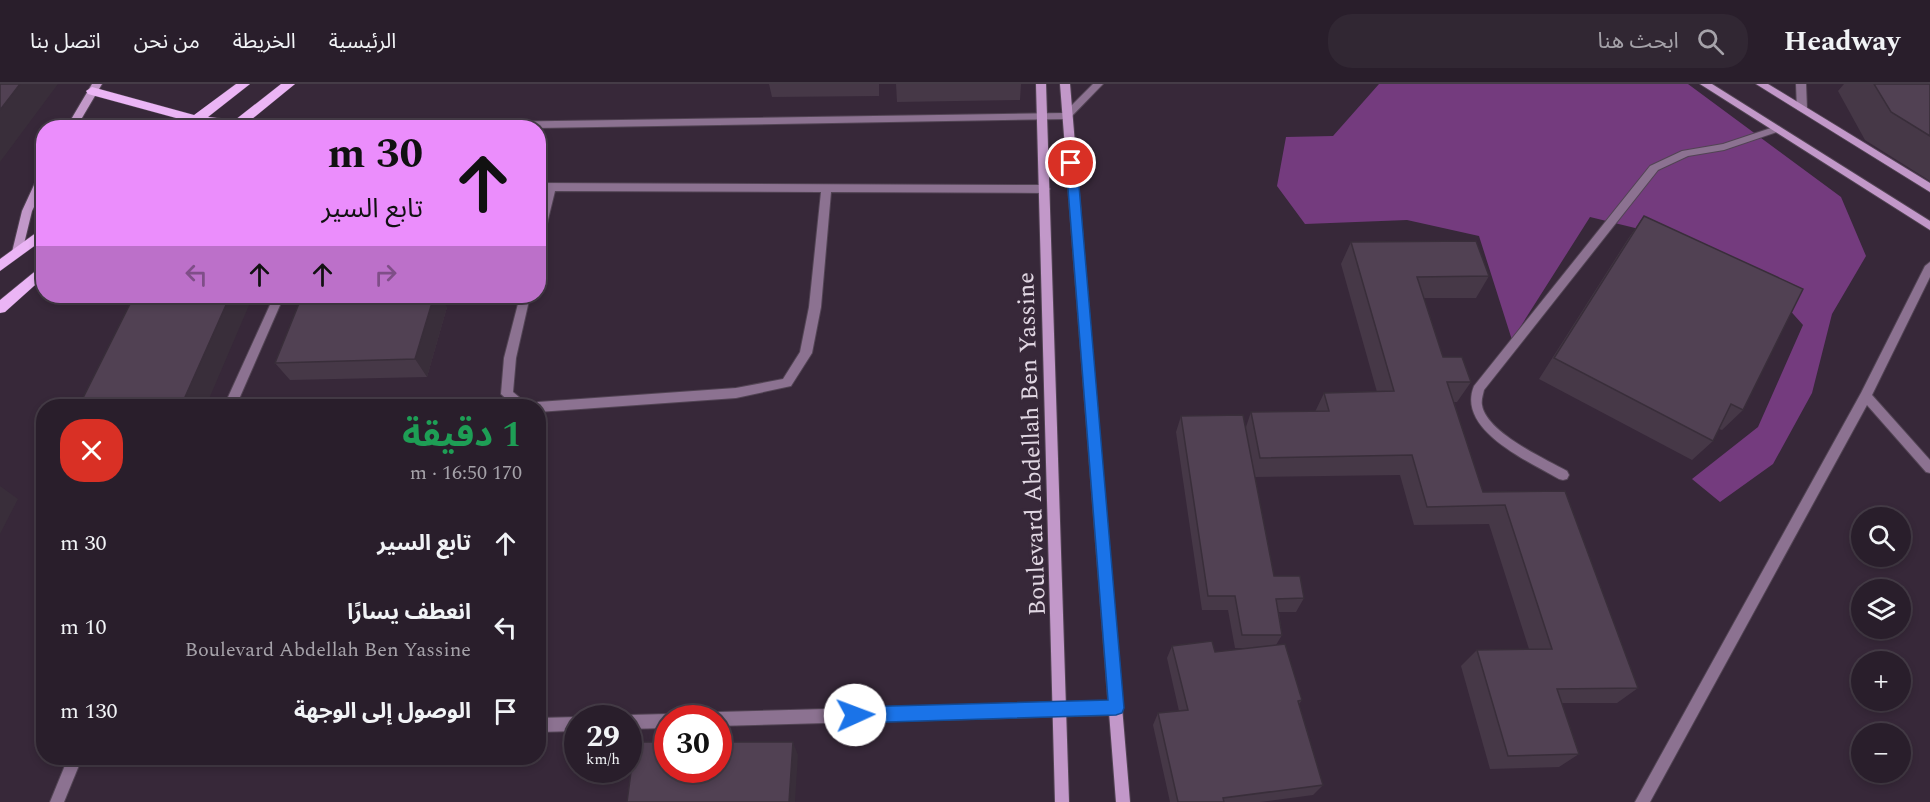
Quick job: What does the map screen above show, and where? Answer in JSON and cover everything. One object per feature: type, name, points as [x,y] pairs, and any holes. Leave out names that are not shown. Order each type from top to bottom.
[{"type":"main road","points":[[196,120],[244,84]]},
{"type":"main road","points":[[242,120],[289,84]]},
{"type":"main road","points":[[95,88],[180,120]]},
{"type":"main road","points":[[0,266],[36,238]]},
{"type":"main road","points":[[0,308],[36,276]]},
{"type":"street","name":"Boulevard Abdellah Ben Yassine","points":[[1041,84],[1062,802]]},
{"type":"street","points":[[1065,84],[1123,802]]},
{"type":"street","points":[[546,124],[1067,116],[1098,84]]},
{"type":"street","points":[[1705,84],[1930,226]]},
{"type":"street","points":[[1761,84],[1930,188]]},
{"type":"street","points":[[1801,84],[1803,109]]},
{"type":"street","points":[[76,120],[95,88]]},
{"type":"street","points":[[1563,475],[1500,436],[1485,423],[1476,405],[1478,389],[1654,168],[1686,153],[1724,147],[1777,129]]},
{"type":"street","points":[[546,187],[1045,189]]},
{"type":"street","points":[[546,207],[551,187]]},
{"type":"street","points":[[546,406],[736,393],[787,383],[806,352],[815,307],[826,188]]},
{"type":"street","points":[[17,252],[27,211],[36,192]]},
{"type":"street","points":[[1642,802],[1866,396],[1930,266]]},
{"type":"street","points":[[233,399],[276,303]]},
{"type":"street","points":[[513,399],[507,394],[510,358],[523,303]]},
{"type":"street","points":[[1866,396],[1930,468]]},
{"type":"street","points":[[732,719],[1116,708]]},
{"type":"street","points":[[546,725],[564,724]]},
{"type":"street","points":[[57,802],[72,765]]},
{"type":"shaded area","points":[[1379,84],[1688,84],[1841,197],[1866,256],[1832,314],[1812,393],[1773,464],[1720,502],[1692,479],[1758,427],[1803,325],[1752,268],[1672,237],[1590,217],[1512,340],[1479,236],[1407,220],[1305,224],[1277,186],[1286,137],[1333,136]]},
{"type":"building","points":[[0,84],[20,84],[0,110]]},
{"type":"building","points":[[1874,84],[1930,84],[1930,136],[1891,112]]},
{"type":"building","points":[[1644,216],[1803,289],[1743,410],[1731,404],[1713,441],[1554,358]]},
{"type":"building","points":[[1476,241],[1489,276],[1417,277],[1443,357],[1462,357],[1471,382],[1447,382],[1483,492],[1565,491],[1638,688],[1557,689],[1579,754],[1508,756],[1477,650],[1552,649],[1505,505],[1427,507],[1412,455],[1260,458],[1251,412],[1329,411],[1324,393],[1394,391],[1351,242]]},
{"type":"building","points":[[130,303],[227,303],[184,399],[82,399]]},
{"type":"building","points":[[299,303],[432,303],[415,359],[275,363]]},
{"type":"building","points":[[1243,415],[1274,576],[1300,576],[1304,598],[1276,599],[1282,635],[1242,635],[1235,596],[1208,596],[1181,416]]},
{"type":"building","points":[[1212,641],[1215,652],[1285,644],[1302,700],[1298,701],[1323,785],[1223,798],[1224,802],[1178,802],[1158,713],[1188,710],[1172,646]]},
{"type":"building","points":[[642,742],[654,742],[654,783],[732,783],[732,742],[793,742],[789,802],[627,802],[630,783],[642,783]]},
{"type":"route","points":[[855,715],[1116,708],[1102,516],[1071,163]]}]
